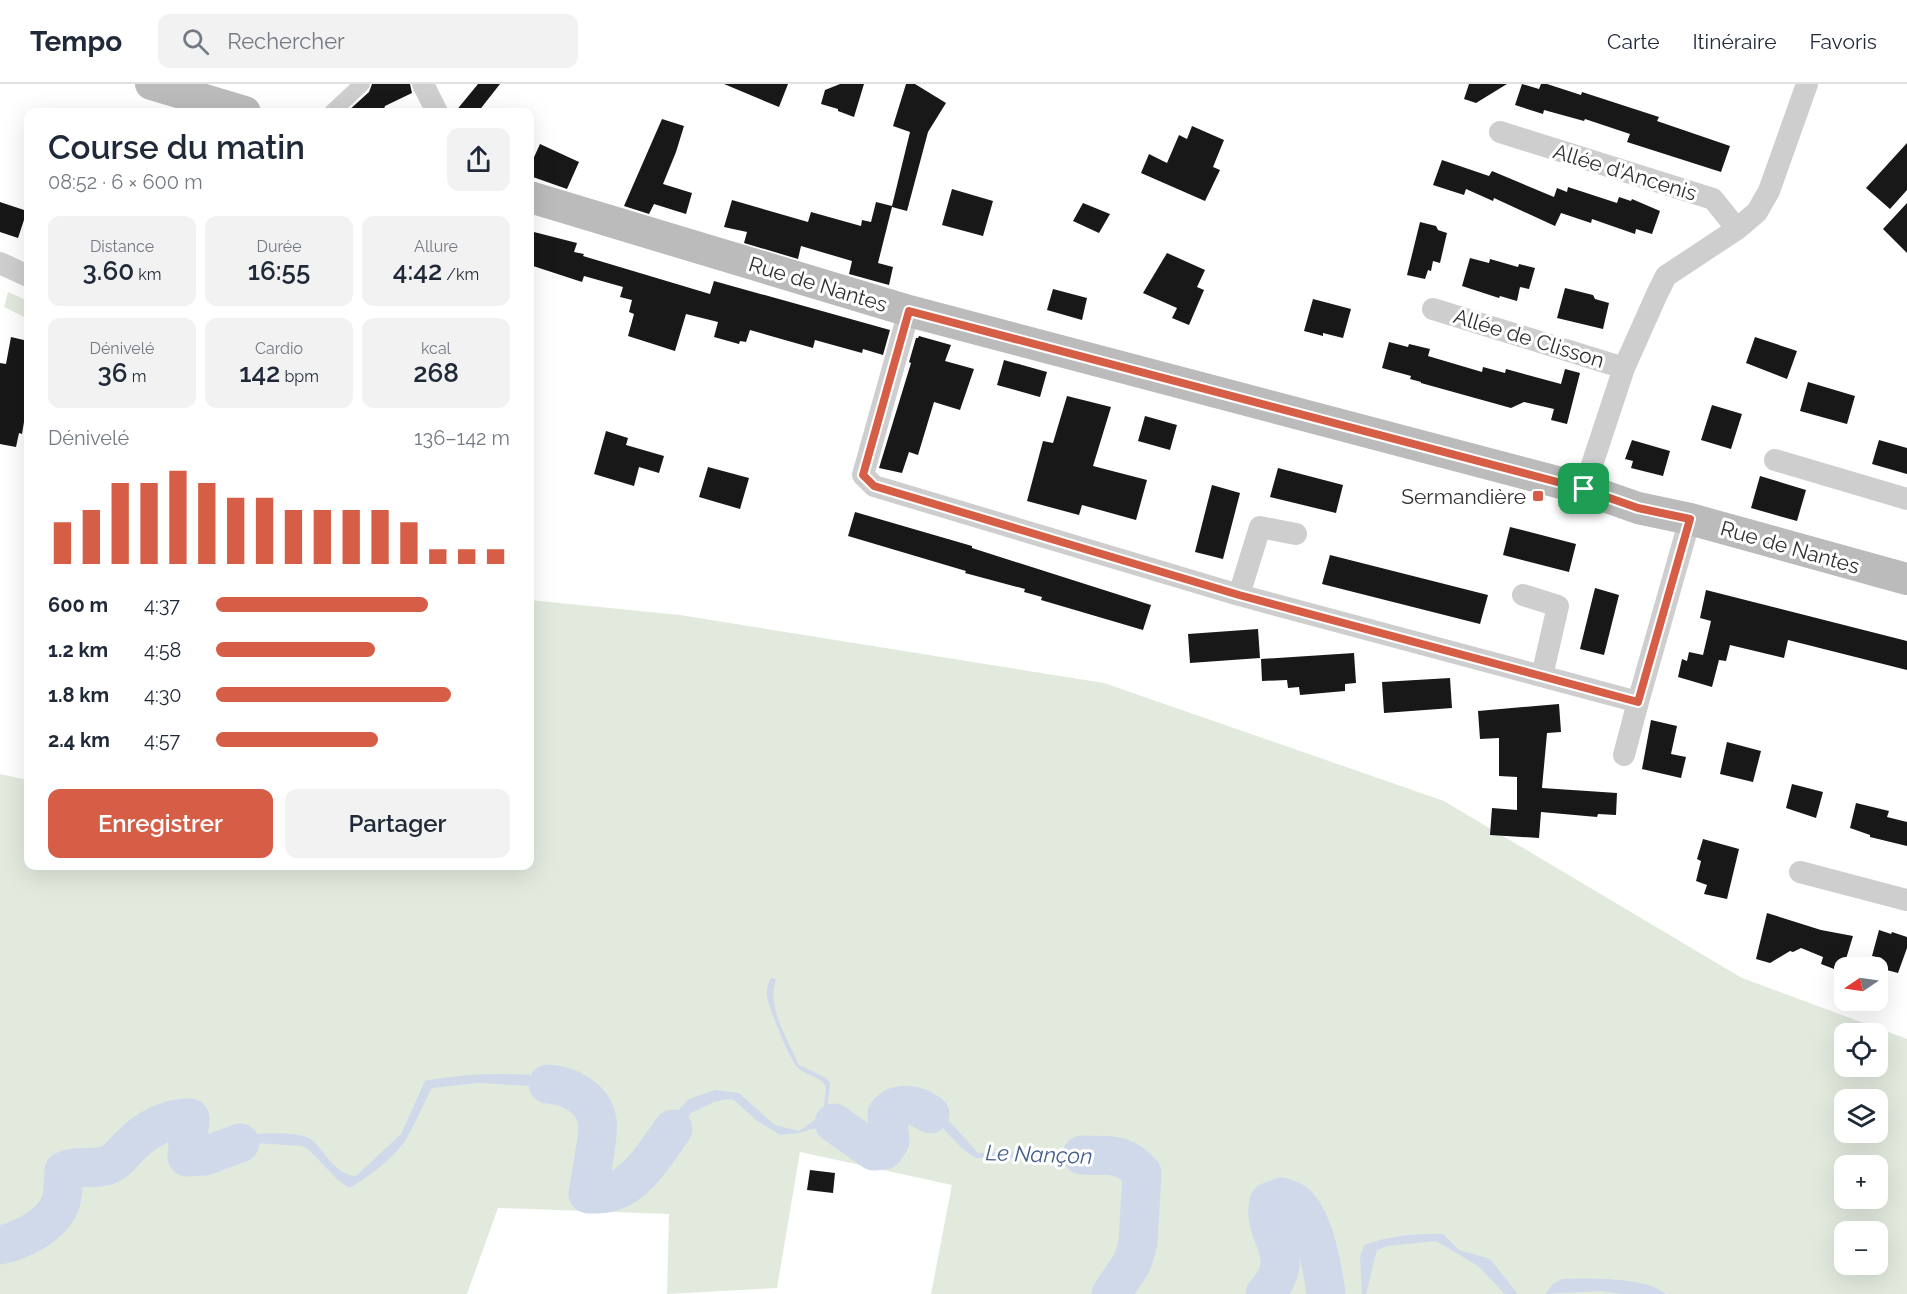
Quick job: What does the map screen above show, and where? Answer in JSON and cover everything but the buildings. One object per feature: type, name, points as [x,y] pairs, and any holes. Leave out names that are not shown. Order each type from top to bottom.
[{"type":"main road","points":[[151,84],[231,108]]},
{"type":"main road","name":"Rue de Nantes","points":[[534,198],[909,311],[1584,489],[1638,508],[1690,519],[1907,579]]},
{"type":"street","points":[[336,108],[362,84]]},
{"type":"street","points":[[423,84],[435,108]]},
{"type":"street","points":[[1584,489],[1624,368],[1666,276],[1737,229],[1757,212],[1769,191],[1807,84]]},
{"type":"street","name":"Allée d'Ancenis","points":[[1500,132],[1713,199],[1737,229]]},
{"type":"street","points":[[0,263],[24,274]]},
{"type":"street","name":"Allée de Clisson","points":[[1433,309],[1624,368]]},
{"type":"street","points":[[909,311],[863,475],[874,486],[1239,595],[1638,702]]},
{"type":"street","points":[[1775,460],[1907,499]]},
{"type":"street","points":[[1624,755],[1690,519]]},
{"type":"street","points":[[1239,595],[1260,526],[1296,534]]},
{"type":"street","points":[[1524,595],[1558,606],[1542,676]]},
{"type":"street","points":[[1800,872],[1907,900]]},
{"type":"shaded area","points":[[8,292],[24,299],[24,317],[4,307]]},
{"type":"shaded area","points":[[534,600],[680,615],[1104,683],[1444,801],[1742,978],[1864,1023],[1834,1023],[1834,1077],[1888,1077],[1888,1032],[1907,1039],[1907,1294],[931,1294],[952,1185],[800,1152],[777,1288],[667,1294],[669,1214],[498,1208],[467,1294],[0,1294],[0,774],[24,779],[24,870],[534,870]]},
{"type":"water","points":[[771,978],[776,979],[774,1001],[776,1012],[799,1065],[826,1078],[830,1083],[827,1114],[877,1150],[883,1150],[886,1144],[879,1116],[885,1108],[902,1098],[943,1114],[978,1153],[1043,1150],[1127,1151],[1138,1155],[1154,1172],[1149,1268],[1132,1291],[1129,1294],[1117,1294],[1132,1275],[1139,1258],[1146,1178],[1134,1165],[1118,1160],[976,1158],[935,1121],[913,1110],[900,1112],[886,1121],[890,1139],[895,1147],[881,1160],[835,1126],[780,1135],[756,1120],[734,1100],[727,1099],[714,1102],[691,1113],[639,1186],[615,1196],[590,1200],[601,1121],[581,1096],[567,1091],[531,1086],[478,1083],[432,1088],[401,1146],[364,1179],[349,1188],[302,1146],[255,1143],[201,1162],[189,1163],[195,1122],[167,1128],[135,1147],[113,1171],[65,1175],[63,1210],[27,1242],[0,1251],[0,1243],[23,1235],[59,1205],[58,1172],[113,1164],[135,1135],[192,1109],[201,1108],[204,1155],[252,1135],[279,1133],[298,1135],[311,1139],[342,1172],[356,1176],[401,1134],[425,1081],[498,1074],[556,1079],[581,1086],[600,1098],[611,1114],[612,1141],[601,1186],[634,1182],[668,1121],[689,1099],[715,1090],[739,1093],[775,1125],[799,1131],[823,1114],[826,1086],[795,1065],[768,1002],[767,989]]},
{"type":"water","points":[[1268,1182],[1279,1183],[1290,1188],[1309,1204],[1317,1215],[1329,1237],[1332,1248],[1335,1294],[1328,1294],[1323,1252],[1302,1209],[1283,1200],[1265,1210],[1279,1242],[1283,1261],[1279,1282],[1273,1294],[1262,1294],[1276,1270],[1278,1255],[1255,1225],[1250,1204],[1255,1191]]},
{"type":"water","points":[[1443,1234],[1459,1250],[1490,1259],[1518,1294],[1505,1294],[1478,1266],[1436,1241],[1388,1246],[1377,1250],[1366,1294],[1362,1294],[1360,1257],[1364,1245],[1403,1236]]},
{"type":"water","points":[[1562,1279],[1601,1279],[1645,1284],[1666,1294],[1623,1294],[1601,1291],[1545,1294],[1554,1283]]},
{"type":"waterway","name":"Le Nançon","points":[[548,1084],[564,1087],[579,1094],[595,1112],[598,1126],[588,1194],[607,1193],[628,1184],[653,1158],[673,1129]]},
{"type":"waterway","name":"Le Nançon","points":[[834,1123],[874,1151],[884,1150],[890,1141],[887,1114],[891,1110],[908,1105],[930,1114]]},
{"type":"waterway","name":"Le Nançon","points":[[0,1245],[26,1236],[50,1219],[61,1200],[64,1171],[110,1164],[150,1129],[174,1120],[190,1118],[187,1157],[205,1156],[240,1143]]},
{"type":"waterway","name":"Le Nançon","points":[[1082,1155],[1108,1155],[1122,1158],[1142,1173],[1138,1243],[1132,1263],[1111,1294]]},
{"type":"waterway","name":"Le Nançon","points":[[1265,1294],[1280,1268],[1280,1256],[1268,1214],[1269,1202],[1282,1197],[1295,1203],[1307,1220],[1323,1272],[1326,1294]]},
{"type":"place","name":"Sermandière","points":[[1538,496]]},
{"type":"route","points":[[909,311],[1584,489],[1638,508],[1690,519],[1638,702],[1239,595],[874,486],[863,475],[909,311]]}]
